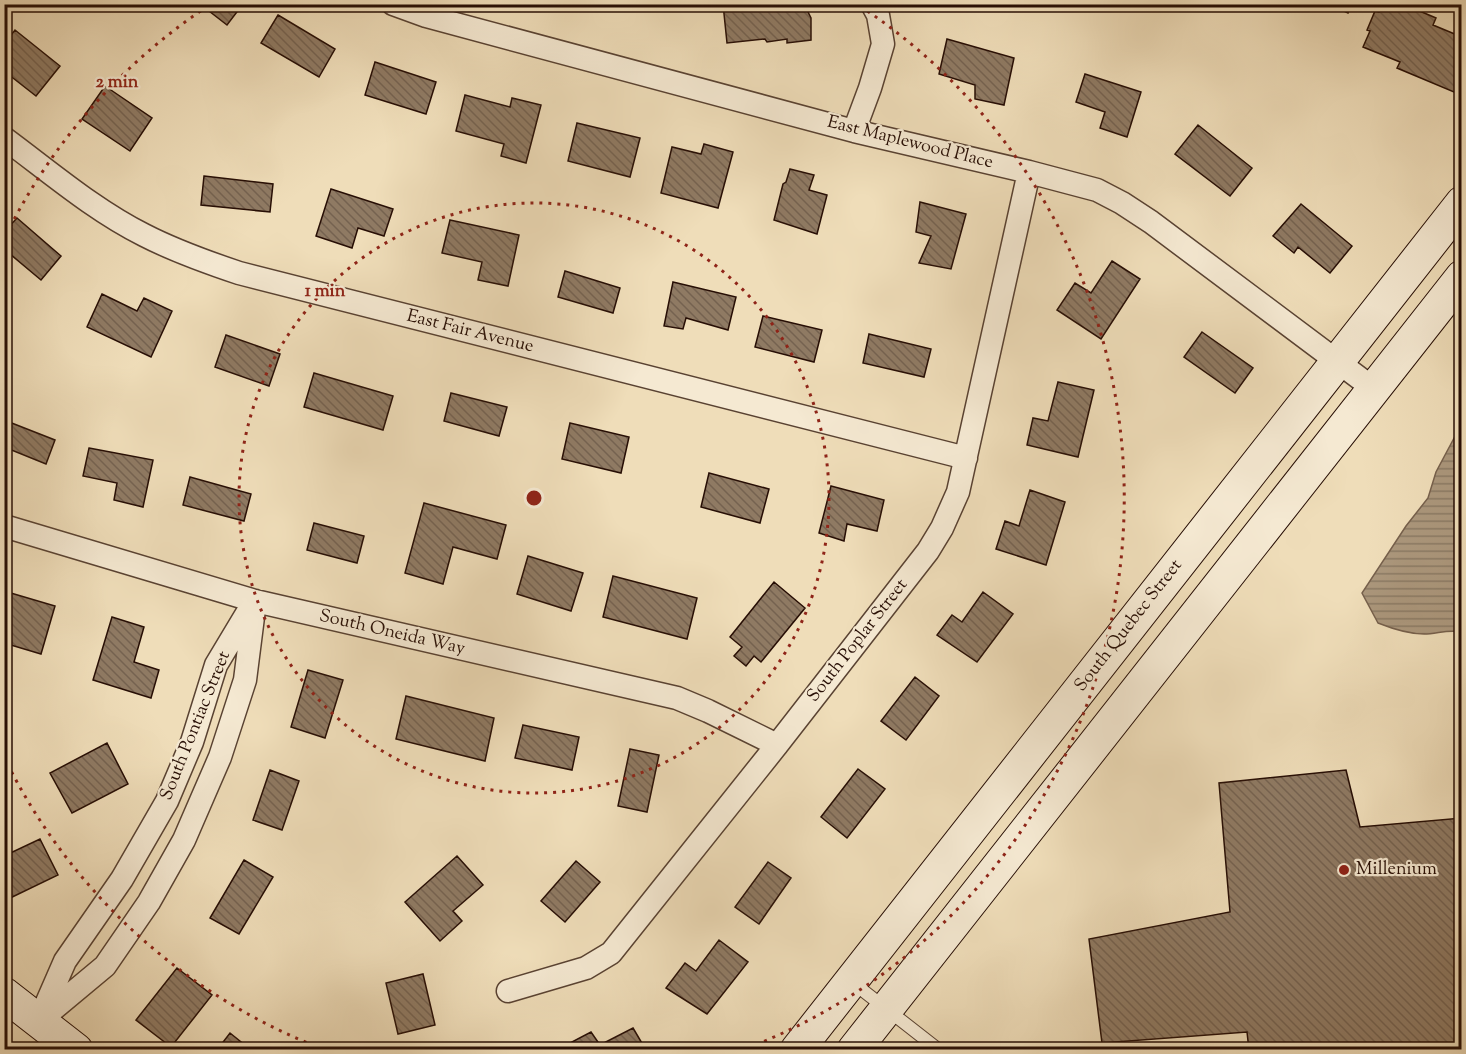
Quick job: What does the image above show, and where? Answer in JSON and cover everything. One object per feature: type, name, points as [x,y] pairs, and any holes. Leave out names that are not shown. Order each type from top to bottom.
[{"type":"main road","name":"South Quebec Street","points":[[797,1050],[1461,203]]},
{"type":"main road","points":[[854,1050],[1461,277]]},
{"type":"main road","points":[[4,994],[76,1050]]},
{"type":"street","name":"East Maplewood Place","points":[[393,4],[426,16],[854,131],[1097,190],[1122,202],[1374,390]]},
{"type":"street","points":[[854,131],[884,44],[878,15],[872,4]]},
{"type":"street","name":"East Fair Avenue","points":[[4,138],[95,205],[143,235],[196,259],[250,276],[966,458]]},
{"type":"street","name":"South Poplar Street","points":[[508,992],[586,968],[611,953],[928,551],[942,528],[958,492],[1029,172]]},
{"type":"street","name":"South Oneida Way","points":[[4,526],[255,601],[677,698],[777,745]]},
{"type":"street","name":"South Pontiac Street","points":[[39,1021],[65,961],[123,879],[167,801],[192,742],[216,665],[255,601]]},
{"type":"street","name":"South Pontiac Street","points":[[39,1021],[105,966],[149,902],[184,840],[220,758],[245,680],[255,601]]},
{"type":"lane","points":[[851,981],[939,1050]]},
{"type":"shaded area","points":[[1461,425],[1461,632],[1418,634],[1378,623],[1362,593],[1406,526],[1428,498],[1436,472]]},
{"type":"building","points":[[200,4],[243,4],[227,25]]},
{"type":"building","points":[[723,4],[804,4],[811,18],[811,40],[787,43],[787,39],[767,42],[765,39],[727,43]]},
{"type":"building","points":[[1329,4],[1352,4],[1348,13]]},
{"type":"building","points":[[1382,4],[1403,4],[1436,18],[1433,25],[1462,37],[1461,95],[1397,68],[1400,62],[1363,47],[1375,11],[1379,12]]},
{"type":"building","points":[[278,15],[335,49],[319,77],[261,43]]},
{"type":"building","points":[[15,30],[60,66],[36,96],[4,71],[4,44]]},
{"type":"building","points":[[947,39],[1014,58],[1004,105],[975,99],[975,85],[939,74]]},
{"type":"building","points":[[375,62],[436,82],[426,114],[365,95]]},
{"type":"building","points":[[1085,74],[1141,92],[1127,137],[1100,128],[1105,112],[1076,102]]},
{"type":"building","points":[[105,86],[152,118],[130,151],[82,119]]},
{"type":"building","points":[[465,95],[510,107],[512,98],[541,105],[526,163],[501,156],[504,144],[456,131]]},
{"type":"building","points":[[577,123],[640,138],[630,177],[568,161]]},
{"type":"building","points":[[1198,125],[1252,168],[1230,196],[1175,154]]},
{"type":"building","points":[[704,144],[733,152],[718,208],[661,193],[672,147],[701,154]]},
{"type":"building","points":[[790,169],[814,175],[809,190],[827,195],[817,234],[774,220],[783,184],[786,182]]},
{"type":"building","points":[[204,176],[273,184],[270,212],[201,205]]},
{"type":"building","points":[[331,189],[393,209],[384,236],[358,228],[352,248],[316,236]]},
{"type":"building","points":[[920,202],[966,214],[951,269],[919,263],[931,236],[916,232]]},
{"type":"building","points":[[1301,204],[1352,246],[1330,273],[1298,247],[1294,253],[1273,236]]},
{"type":"building","points":[[17,218],[61,256],[41,280],[4,249],[4,232]]},
{"type":"building","points":[[450,220],[519,235],[508,286],[478,280],[482,262],[442,253]]},
{"type":"building","points":[[1112,261],[1140,279],[1101,339],[1057,310],[1075,283],[1091,293]]},
{"type":"building","points":[[565,271],[620,288],[613,313],[558,297]]},
{"type":"building","points":[[673,282],[736,297],[728,330],[686,318],[683,329],[664,326]]},
{"type":"building","points":[[102,294],[137,311],[144,298],[172,311],[151,357],[87,327]]},
{"type":"building","points":[[763,316],[822,330],[814,362],[755,347]]},
{"type":"building","points":[[1202,332],[1253,368],[1235,393],[1184,357]]},
{"type":"building","points":[[869,334],[931,349],[924,377],[863,363]]},
{"type":"building","points":[[226,335],[280,354],[269,386],[215,367]]},
{"type":"building","points":[[314,373],[393,396],[383,430],[304,407]]},
{"type":"building","points":[[1058,382],[1094,390],[1078,457],[1027,445],[1033,418],[1048,421]]},
{"type":"building","points":[[451,393],[507,407],[499,436],[444,421]]},
{"type":"building","points":[[4,420],[55,440],[46,464],[4,447]]},
{"type":"building","points":[[570,423],[629,437],[621,473],[562,459]]},
{"type":"building","points":[[89,448],[153,460],[143,507],[114,500],[117,483],[83,476]]},
{"type":"building","points":[[709,473],[769,489],[760,523],[701,507]]},
{"type":"building","points":[[190,477],[251,494],[244,521],[183,505]]},
{"type":"building","points":[[831,486],[884,500],[877,531],[847,524],[844,541],[819,533]]},
{"type":"building","points":[[1030,490],[1065,502],[1046,565],[996,549],[1005,521],[1019,526]]},
{"type":"building","points":[[424,503],[506,525],[497,559],[453,547],[443,584],[405,573]]},
{"type":"building","points":[[314,523],[364,536],[357,563],[307,550]]},
{"type":"building","points":[[528,556],[583,573],[571,611],[517,594]]},
{"type":"building","points":[[613,576],[697,598],[687,639],[603,617]]},
{"type":"building","points":[[774,582],[805,608],[761,662],[754,656],[746,666],[734,656],[742,647],[730,637]]},
{"type":"building","points":[[4,591],[55,606],[41,654],[4,643]]},
{"type":"building","points":[[983,592],[1013,614],[977,662],[937,635],[952,615],[962,622]]},
{"type":"building","points":[[112,617],[144,627],[134,662],[159,670],[151,698],[93,680]]},
{"type":"building","points":[[308,670],[343,680],[325,738],[291,727]]},
{"type":"building","points":[[915,677],[939,696],[906,740],[881,721]]},
{"type":"building","points":[[406,696],[494,718],[485,761],[396,739]]},
{"type":"building","points":[[523,725],[579,737],[572,770],[515,758]]},
{"type":"building","points":[[107,743],[128,784],[72,813],[50,773]]},
{"type":"building","points":[[630,749],[659,755],[647,812],[618,806]]},
{"type":"building","points":[[858,769],[885,789],[847,838],[821,817]]},
{"type":"building","points":[[270,770],[299,781],[282,830],[253,820]]},
{"type":"building","name":"Millenium","points":[[1346,770],[1360,827],[1462,818],[1462,1050],[1249,1050],[1247,1032],[1102,1043],[1089,939],[1230,912],[1219,783]]},
{"type":"building","points":[[40,839],[58,875],[4,901],[4,856]]},
{"type":"building","points":[[457,856],[483,885],[453,911],[462,921],[440,941],[405,902]]},
{"type":"building","points":[[244,860],[273,877],[239,934],[210,918]]},
{"type":"building","points":[[576,861],[600,882],[565,922],[541,901]]},
{"type":"building","points":[[768,862],[791,878],[759,924],[735,907]]},
{"type":"building","points":[[719,940],[748,962],[707,1014],[666,988],[685,963],[696,971]]},
{"type":"building","points":[[177,968],[212,995],[171,1047],[136,1020]]},
{"type":"building","points":[[423,974],[435,1025],[398,1034],[386,983]]},
{"type":"building","points":[[633,1028],[646,1050],[568,1050],[566,1045],[591,1032],[600,1045]]},
{"type":"building","points":[[230,1033],[251,1050],[217,1050]]},
{"type":"place","name":"Millenium","points":[[1344,870]]}]
